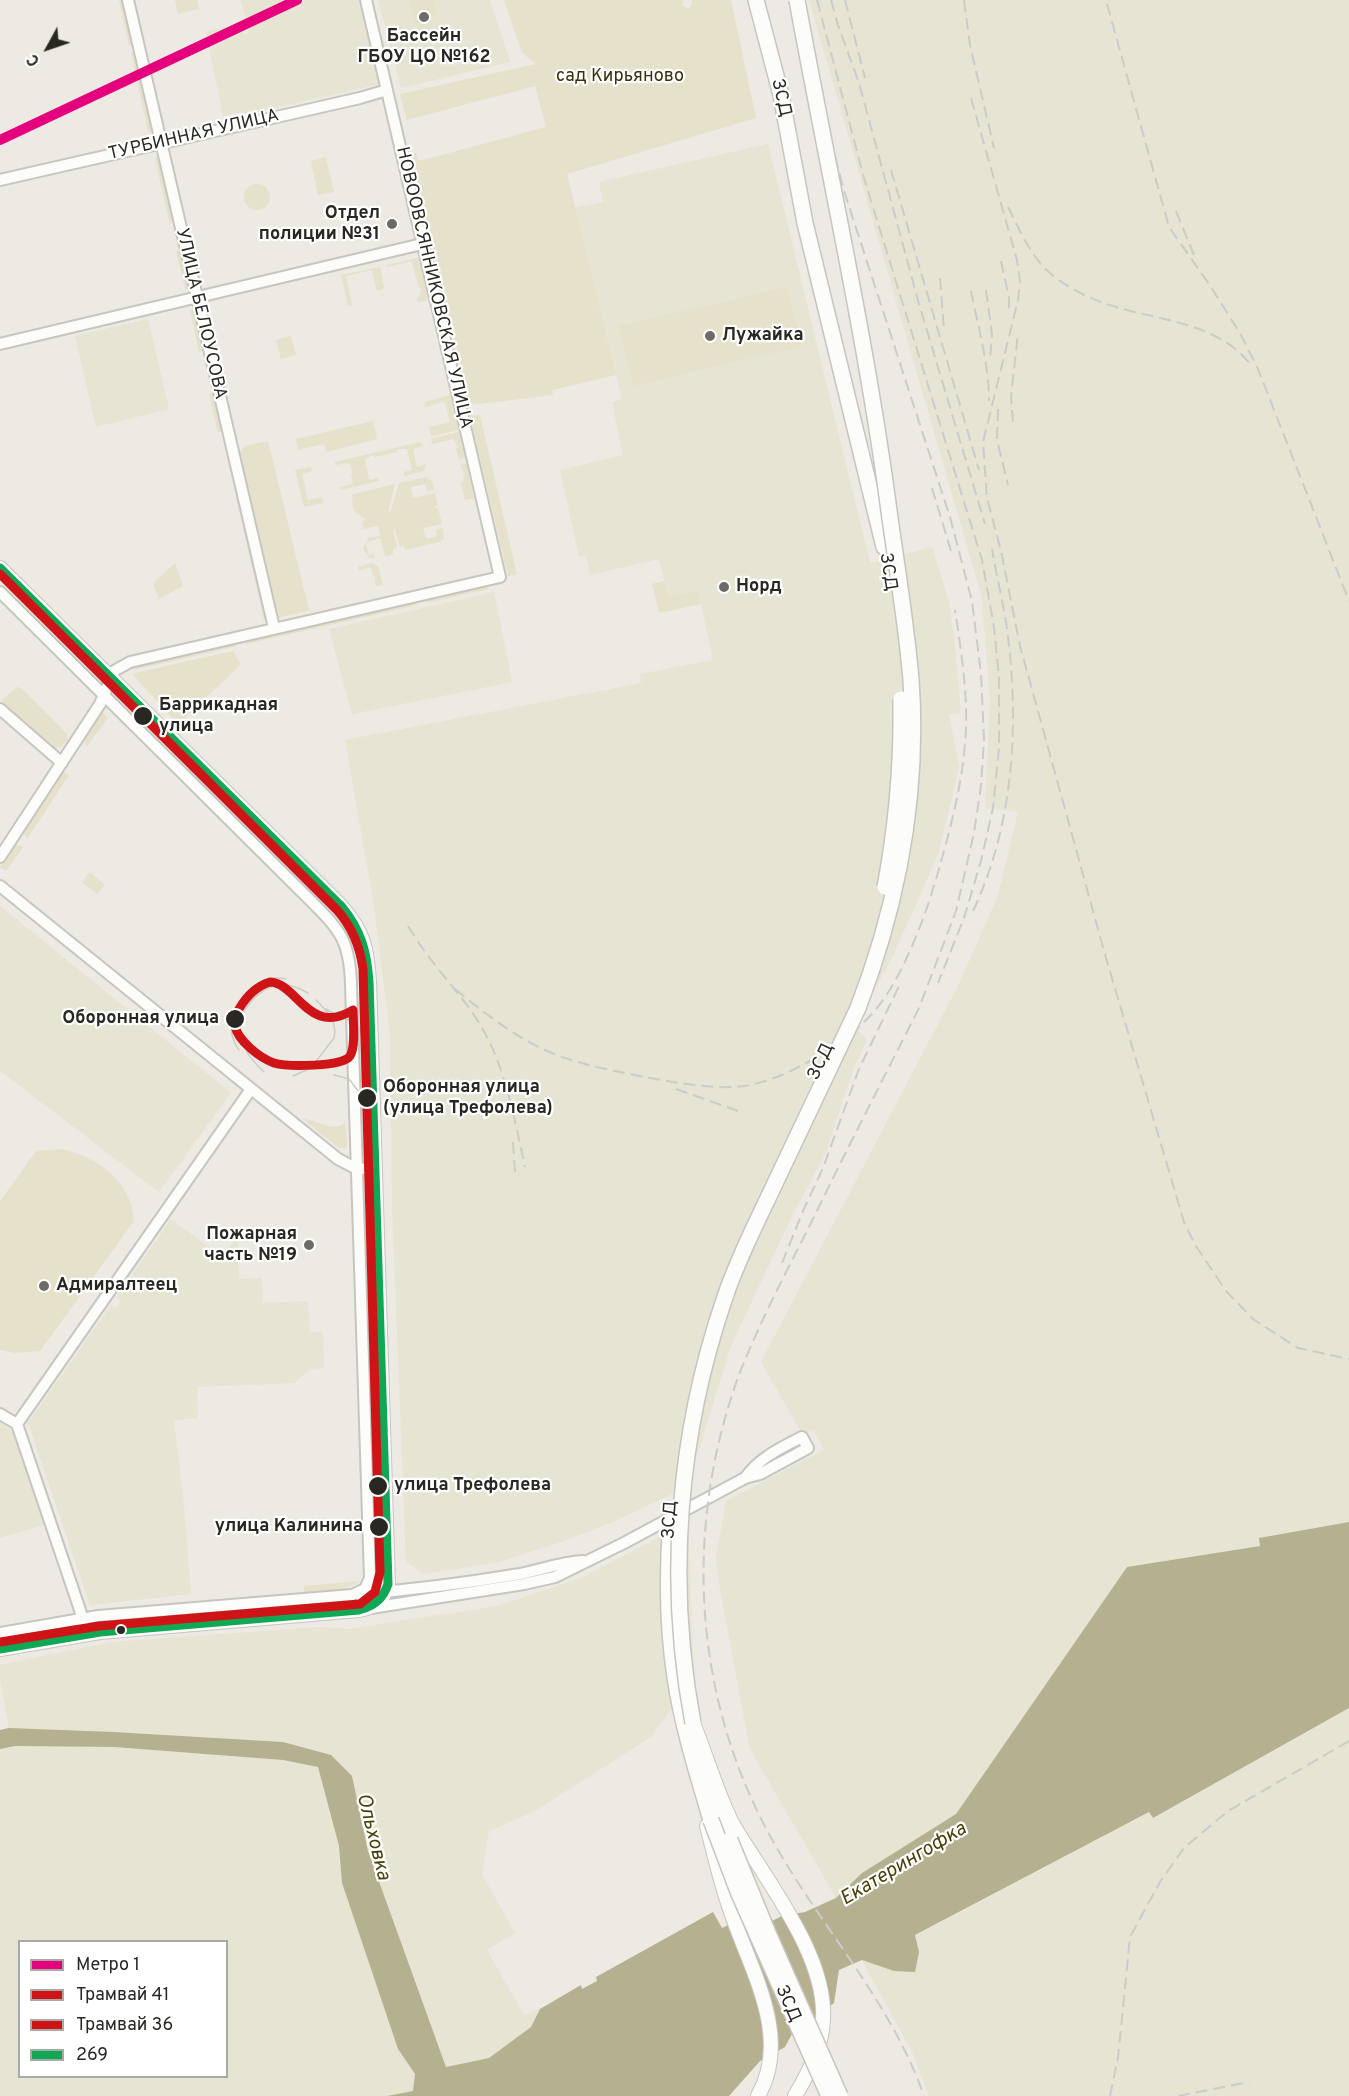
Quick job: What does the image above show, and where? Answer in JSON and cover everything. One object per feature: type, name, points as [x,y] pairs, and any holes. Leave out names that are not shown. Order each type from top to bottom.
[{"type":"highway","name":"ЗСД","points":[[756,0],[781,95],[805,223],[884,547],[895,616],[901,684],[901,754],[889,866],[863,965],[835,1035],[734,1250],[716,1294],[694,1370],[674,1482],[668,1611],[675,1678],[694,1762],[720,1846],[829,2096]]},
{"type":"highway","name":"ЗСД","points":[[797,0],[840,215],[874,403],[904,615],[911,683],[912,771],[900,865],[873,968],[858,1008],[742,1254],[725,1296],[702,1371],[687,1445],[678,1578],[684,1676],[693,1723],[710,1782],[730,1840],[768,1933],[840,2096]]},
{"type":"main road","points":[[0,568],[330,895],[353,920],[366,945],[388,1584],[372,1594],[368,1608],[86,1634],[0,1649]]},
{"type":"main road","points":[[693,1723],[732,1822],[786,1909],[812,1962],[818,1981],[823,2018],[818,2047],[810,2072],[795,2096]]},
{"type":"main road","points":[[694,1762],[706,1821],[728,1905],[765,2005],[772,2043],[768,2073],[758,2096]]},
{"type":"street","name":"УЛИЦА БЕЛОУСОВА","points":[[128,0],[274,628]]},
{"type":"street","name":"НОВООВСЯННИКОВСКАЯ УЛИЦА","points":[[274,628],[500,577],[366,0]]},
{"type":"street","name":"ТУРБИННАЯ УЛИЦА","points":[[0,180],[387,90]]},
{"type":"street","points":[[0,344],[422,244]]},
{"type":"street","points":[[0,592],[339,931],[346,948],[351,969],[372,1594]]},
{"type":"street","points":[[0,857],[100,704],[114,671],[130,662],[274,628]]},
{"type":"street","points":[[0,709],[62,762]]},
{"type":"street","points":[[0,886],[338,1159],[357,1169],[375,1168]]},
{"type":"street","points":[[17,1424],[251,1089]]},
{"type":"street","points":[[0,1414],[17,1424],[83,1618],[86,1634]]},
{"type":"street","points":[[368,1608],[539,1581],[572,1569],[808,1448],[802,1437],[763,1458],[746,1478]]},
{"type":"street","points":[[0,1633],[83,1618],[372,1594],[501,1577],[584,1561]]},
{"type":"street","points":[[372,1594],[395,1604]]},
{"type":"shaded area","points":[[241,0],[359,0],[380,84],[247,114],[242,112],[223,116],[206,32],[232,26],[233,29],[241,27],[243,35],[249,34]]},
{"type":"shaded area","points":[[378,0],[490,0],[510,62],[401,88]]},
{"type":"shaded area","points":[[809,0],[1349,0],[1349,1522],[1260,1538],[1260,1546],[1127,1567],[956,1814],[862,1873],[836,1898],[750,1749],[720,1590],[716,1557],[726,1501],[824,1450],[814,1430],[803,1435],[761,1362],[960,982],[998,895],[1018,812],[985,807],[990,700],[982,598]]},
{"type":"shaded area","points":[[768,144],[870,563],[932,547],[949,602],[961,713],[949,714],[959,768],[938,854],[894,954],[878,983],[850,1021],[867,1040],[853,1070],[825,1155],[794,1212],[731,1346],[687,1487],[615,1521],[564,1541],[499,1562],[424,1574],[406,1562],[392,1204],[390,1033],[374,906],[345,740],[641,683],[640,674],[713,660],[698,590],[668,597],[659,559],[590,575],[586,555],[579,557],[560,470],[623,455],[612,402],[622,399],[575,208],[603,202],[599,182]]},
{"type":"shaded area","points":[[148,319],[169,409],[96,427],[75,336]]},
{"type":"shaded area","points":[[494,592],[512,682],[352,714],[329,629]]},
{"type":"shaded area","points":[[0,906],[231,1093],[159,1192],[0,1071]]},
{"type":"shaded area","points":[[171,1219],[222,1257],[238,1236],[239,1279],[262,1278],[263,1303],[308,1301],[310,1332],[323,1332],[324,1368],[310,1369],[294,1383],[197,1387],[198,1418],[174,1420],[191,1594],[90,1605],[28,1423],[111,1305],[116,1308],[121,1301],[116,1298]]},
{"type":"shaded area","points":[[0,1423],[12,1431],[45,1524],[0,1538]]},
{"type":"shaded area","points":[[688,1522],[694,1678],[651,1737],[535,1811],[489,1831],[482,1874],[515,1933],[487,1950],[524,2015],[539,2009],[531,2027],[489,2058],[446,2067],[368,1851],[352,1776],[283,1742],[9,1728],[0,1680],[0,1665],[111,1642],[320,1627],[349,1629],[497,1606],[581,1578]]},
{"type":"shaded area","points":[[1349,1708],[1349,2096],[929,2096],[912,2052],[862,1960],[894,1971],[919,1952],[915,1936],[1150,1812],[1154,1818]]},
{"type":"shaded area","points":[[15,1746],[114,1747],[283,1760],[318,1767],[339,1846],[342,1884],[398,2049],[415,2074],[413,2091],[387,2096],[0,2096],[0,1749]]},
{"type":"green space","points":[[119,0],[122,0],[132,46],[129,46]]},
{"type":"green space","points":[[175,0],[197,0],[199,9],[178,14]]},
{"type":"green space","name":"Бассейн ГБОУ ЦО №162","points":[[409,0],[433,0],[437,13],[431,20],[433,27],[417,30]]},
{"type":"green space","name":"сад Кирьяново","points":[[504,0],[684,0],[682,5],[689,9],[693,2],[691,0],[731,0],[756,118],[567,174],[616,375],[552,390],[553,395],[479,404],[470,403],[410,154],[416,153],[419,161],[546,127],[535,86],[407,120],[400,94],[536,64],[522,53]]},
{"type":"green space","points":[[131,53],[134,53],[152,131],[148,132]]},
{"type":"green space","points":[[159,157],[173,219],[170,225],[155,158]]},
{"type":"green space","points":[[326,157],[334,192],[318,195],[311,161]]},
{"type":"green space","points":[[257,184],[266,188],[270,197],[266,206],[257,210],[248,206],[244,197],[248,188]]},
{"type":"green space","points":[[180,250],[189,288],[185,289],[176,251]]},
{"type":"green space","points":[[419,258],[429,300],[418,302],[417,297],[421,289],[412,261],[387,267],[387,265]]},
{"type":"green space","points":[[380,267],[384,287],[381,291],[376,289],[372,270],[346,276],[352,305],[348,306],[341,275]]},
{"type":"green space","name":"Лужайка","points":[[787,287],[802,346],[633,386],[619,326]]},
{"type":"green space","points":[[193,309],[203,351],[199,352],[190,310]]},
{"type":"green space","points":[[291,336],[296,355],[281,359],[276,340]]},
{"type":"green space","points":[[213,393],[222,432],[218,432],[209,394]]},
{"type":"green space","points":[[451,395],[459,430],[431,436],[429,427],[450,422],[445,402],[424,407],[425,402]]},
{"type":"green space","points":[[480,415],[517,575],[508,576],[470,416]]},
{"type":"green space","points":[[373,421],[377,439],[327,452],[324,444],[298,450],[296,439]]},
{"type":"green space","points":[[459,432],[465,458],[459,460],[456,449],[458,447],[453,439],[432,444],[431,439]]},
{"type":"green space","points":[[268,441],[309,610],[277,618],[238,455],[245,446]]},
{"type":"green space","points":[[420,442],[423,446],[413,449],[417,467],[427,463],[424,471],[404,476],[404,472],[412,470],[407,449],[398,449],[397,452],[375,457],[372,455],[365,459],[369,480],[378,478],[379,481],[341,490],[340,487],[353,484],[351,475],[353,473],[349,463],[335,465],[335,462]]},
{"type":"green space","points":[[466,463],[474,498],[465,500],[461,482],[464,481],[465,474],[460,465]]},
{"type":"green space","points":[[311,467],[312,471],[302,474],[308,500],[322,497],[323,503],[304,507],[295,470]]},
{"type":"green space","points":[[426,477],[432,481],[434,490],[427,491],[425,484],[411,487],[413,498],[435,493],[438,505],[435,508],[438,508],[442,524],[423,528],[426,539],[437,536],[436,530],[443,528],[444,539],[405,550],[404,546],[400,547],[395,529],[393,529],[397,548],[393,549],[393,554],[385,556],[380,538],[366,543],[369,538],[380,536],[378,526],[363,529],[362,521],[367,520],[354,512],[353,494],[395,484],[388,512],[391,511],[399,483]]},
{"type":"green space","points":[[239,497],[267,620],[264,620],[236,498]]},
{"type":"green space","points":[[366,543],[369,555],[374,554],[375,558],[369,558],[363,548]]},
{"type":"green space","points":[[175,563],[183,586],[159,599],[153,583]]},
{"type":"green space","points":[[371,563],[378,566],[383,585],[376,586],[371,567],[359,570],[358,567]]},
{"type":"green space","points":[[664,581],[668,597],[698,590],[701,604],[659,613],[652,584]]},
{"type":"green space","points":[[487,585],[488,589],[427,603],[430,598]]},
{"type":"green space","points":[[414,602],[418,605],[246,644],[245,641]]},
{"type":"green space","points":[[236,642],[237,646],[133,670],[132,667]]},
{"type":"green space","points":[[233,651],[240,663],[239,666],[182,721],[175,721],[133,675],[135,673]]},
{"type":"green space","points":[[17,687],[22,689],[67,734],[68,739],[61,747],[55,748],[1,701]]},
{"type":"green space","points":[[101,711],[108,718],[87,746],[82,739]]},
{"type":"green space","points":[[62,771],[69,775],[27,839],[23,831]]},
{"type":"green space","points":[[14,844],[23,847],[6,871],[0,867]]},
{"type":"green space","points":[[90,872],[105,885],[97,894],[82,882]]},
{"type":"green space","points":[[303,1119],[331,1127],[341,1126],[345,1122],[347,1145],[345,1148],[339,1148]]},
{"type":"green space","name":"Адмиралтеец","points":[[62,1149],[100,1165],[120,1183],[132,1207],[134,1221],[40,1351],[15,1353],[0,1350],[0,1201],[36,1151]]},
{"type":"green space","points":[[360,1581],[345,1589],[304,1592],[304,1586]]},
{"type":"water","name":"Екатерингофка","points":[[1349,1522],[1349,1708],[1153,1818],[1149,1812],[915,1935],[919,1952],[915,1972],[894,1971],[862,1960],[839,1970],[834,2003],[792,2034],[785,2047],[760,2061],[729,2096],[387,2096],[413,2091],[415,2074],[398,2049],[342,1883],[339,1846],[318,1767],[283,1760],[114,1747],[15,1746],[0,1749],[0,1730],[9,1728],[283,1742],[331,1755],[352,1776],[368,1851],[446,2067],[489,2058],[531,2027],[540,2009],[581,1985],[582,1989],[597,1981],[596,1977],[713,1912],[722,1928],[732,1923],[744,1935],[782,1916],[805,1912],[836,1898],[862,1873],[956,1814],[1127,1567],[1260,1546],[1259,1538]]},
{"type":"tram line","name":"41","points":[[0,574],[337,910],[351,930],[360,952],[363,969],[380,1572],[375,1592],[360,1604],[99,1626],[0,1642]]},
{"type":"tram line","points":[[239,1050],[233,1038],[232,1025],[241,1000],[250,989],[261,982],[274,978],[286,979]]},
{"type":"tram line","name":"36","points":[[270,982],[280,985],[305,1006],[325,1017],[338,1017],[353,1010],[354,1040],[350,1056],[345,1060],[326,1064],[290,1065],[274,1063],[250,1048],[237,1032],[234,1024],[235,1017],[248,996],[270,982]]},
{"type":"tram line","points":[[264,1072],[251,1058],[242,1041],[240,1028],[243,1014],[251,1001],[270,987],[289,985],[308,993]]},
{"type":"tram line","points":[[293,1076],[311,1068],[334,1038],[333,1021],[316,1000]]},
{"type":"tram line","points":[[326,1009],[355,1024],[365,1044]]},
{"type":"tram line","points":[[334,1075],[349,1079],[362,1096]]},
{"type":"railway","points":[[793,0],[845,194],[950,517],[972,601],[981,674],[984,740],[981,786],[974,833],[956,911],[919,1008],[773,1298],[740,1372],[723,1425],[711,1479],[705,1534],[704,1589],[708,1644],[718,1698],[733,1751],[753,1802],[794,1877],[888,2019],[908,2057],[924,2096]]},
{"type":"railway","points":[[817,0],[864,178],[982,560],[994,627],[999,677],[999,748],[993,808],[981,861],[964,918],[938,983]]},
{"type":"railway","points":[[831,0],[859,83],[919,304],[985,524]]},
{"type":"railway","points":[[845,0],[865,78]]},
{"type":"railway","points":[[964,0],[970,45],[994,148]]},
{"type":"railway","points":[[1107,4],[1169,227],[1211,287],[1241,335],[1258,369],[1349,601]]},
{"type":"railway","points":[[971,98],[1017,260],[1020,281],[1018,300],[983,442],[987,498],[1001,551],[1020,646],[1106,958],[1184,1222],[1194,1243],[1226,1291],[1253,1319],[1298,1348],[1349,1359]]},
{"type":"railway","points":[[891,170],[979,470]]},
{"type":"railway","points":[[1008,207],[1037,259],[1050,273],[1068,286],[1101,302],[1201,330],[1236,349],[1250,364]]},
{"type":"railway","points":[[1176,211],[1194,255]]},
{"type":"railway","points":[[1001,261],[1009,298],[1009,312]]},
{"type":"railway","points":[[940,278],[944,330]]},
{"type":"railway","points":[[986,290],[992,335],[990,361]]},
{"type":"railway","points":[[971,291],[985,359],[989,401]]},
{"type":"railway","points":[[1013,422],[1011,397],[1018,333]]},
{"type":"railway","points":[[998,409],[997,440],[1008,485]]},
{"type":"railway","points":[[932,488],[951,551]]},
{"type":"railway","points":[[973,911],[998,842],[1006,806],[1013,732],[1013,695],[1006,622],[992,549]]},
{"type":"railway","points":[[455,989],[509,1030],[558,1055],[583,1064],[692,1085],[736,1087],[762,1082],[796,1068],[847,1037],[882,1002],[903,966],[935,883],[949,831],[960,780],[966,728],[965,683],[955,610]]},
{"type":"railway","points":[[408,926],[486,1035],[505,1082],[525,1167]]},
{"type":"railway","points":[[782,1263],[823,1168],[859,1069],[900,984]]},
{"type":"railway","points":[[676,1089],[738,1111]]},
{"type":"railway","points":[[513,1142],[515,1172]]},
{"type":"railway","points":[[1110,2096],[1118,2058],[1130,1937],[1160,1882],[1184,1848],[1228,1811],[1349,1741]]},
{"type":"railway","points":[[1178,2096],[1249,2082]]},
{"type":"metro line","name":"1","points":[[0,140],[297,0]]},
{"type":"transit line","name":"269","points":[[0,568],[342,907],[354,924],[362,942],[369,982],[388,1584],[377,1601],[359,1610],[100,1632],[0,1649]]},
{"type":"place","name":"Бассейн ГБОУ ЦО №162","points":[[424,17]]},
{"type":"place","name":"Отдел полиции №31","points":[[392,224]]},
{"type":"place","name":"Лужайка","points":[[710,336]]},
{"type":"place","name":"Норд","points":[[724,587]]},
{"type":"place","name":"Баррикадная улица","points":[[143,716]]},
{"type":"place","name":"Оборонная улица","points":[[235,1019]]},
{"type":"place","name":"Оборонная улица (улица Трефолева)","points":[[367,1098]]},
{"type":"place","name":"Пожарная часть №19","points":[[309,1245]]},
{"type":"place","name":"Адмиралтеец","points":[[44,1286]]},
{"type":"place","name":"улица Трефолева","points":[[378,1486]]},
{"type":"place","name":"улица Калинина","points":[[379,1527]]},
{"type":"water label","name":"Ольховка","points":[[372,1837]]}]
